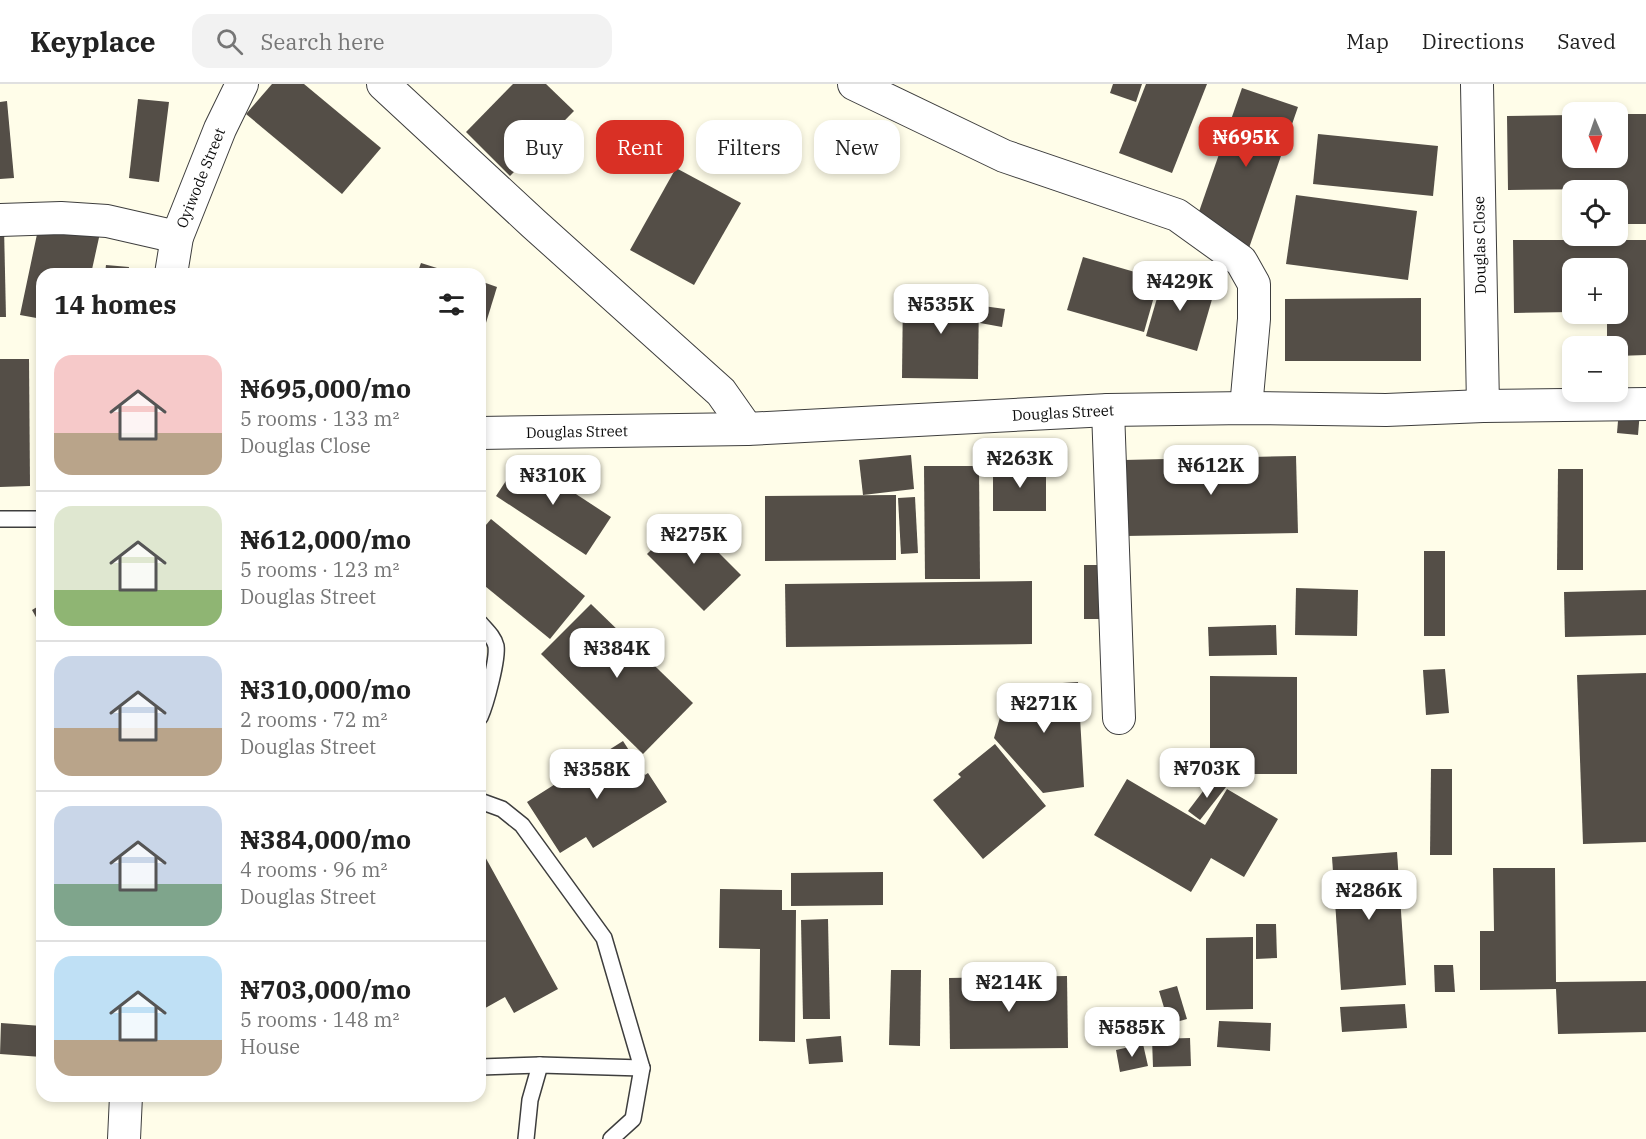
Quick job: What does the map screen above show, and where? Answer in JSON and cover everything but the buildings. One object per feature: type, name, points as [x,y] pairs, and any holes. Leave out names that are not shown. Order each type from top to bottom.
[{"type":"street","name":"Oyiwode Street","points":[[172,268],[177,237],[220,129],[242,84]]},
{"type":"street","points":[[383,84],[721,392],[747,429]]},
{"type":"street","points":[[854,84],[1004,156],[1177,215],[1241,261],[1254,284],[1254,319],[1246,408]]},
{"type":"street","name":"Douglas Close","points":[[1477,85],[1483,406]]},
{"type":"street","points":[[0,220],[61,218],[107,221],[177,237]]},
{"type":"street","name":"Douglas Street","points":[[486,433],[747,429],[1108,410],[1246,408],[1386,410],[1646,404]]},
{"type":"street","points":[[1108,410],[1119,718]]},
{"type":"street","points":[[124,1139],[126,1102]]},
{"type":"lane","points":[[0,519],[36,519]]},
{"type":"lane","points":[[486,630],[492,636],[496,647],[486,700]]},
{"type":"lane","points":[[486,803],[502,809],[522,825],[604,938],[642,1068],[633,1119],[611,1139]]},
{"type":"lane","points":[[486,1067],[540,1065],[642,1068]]},
{"type":"lane","points":[[526,1139],[530,1100],[540,1065]]}]
